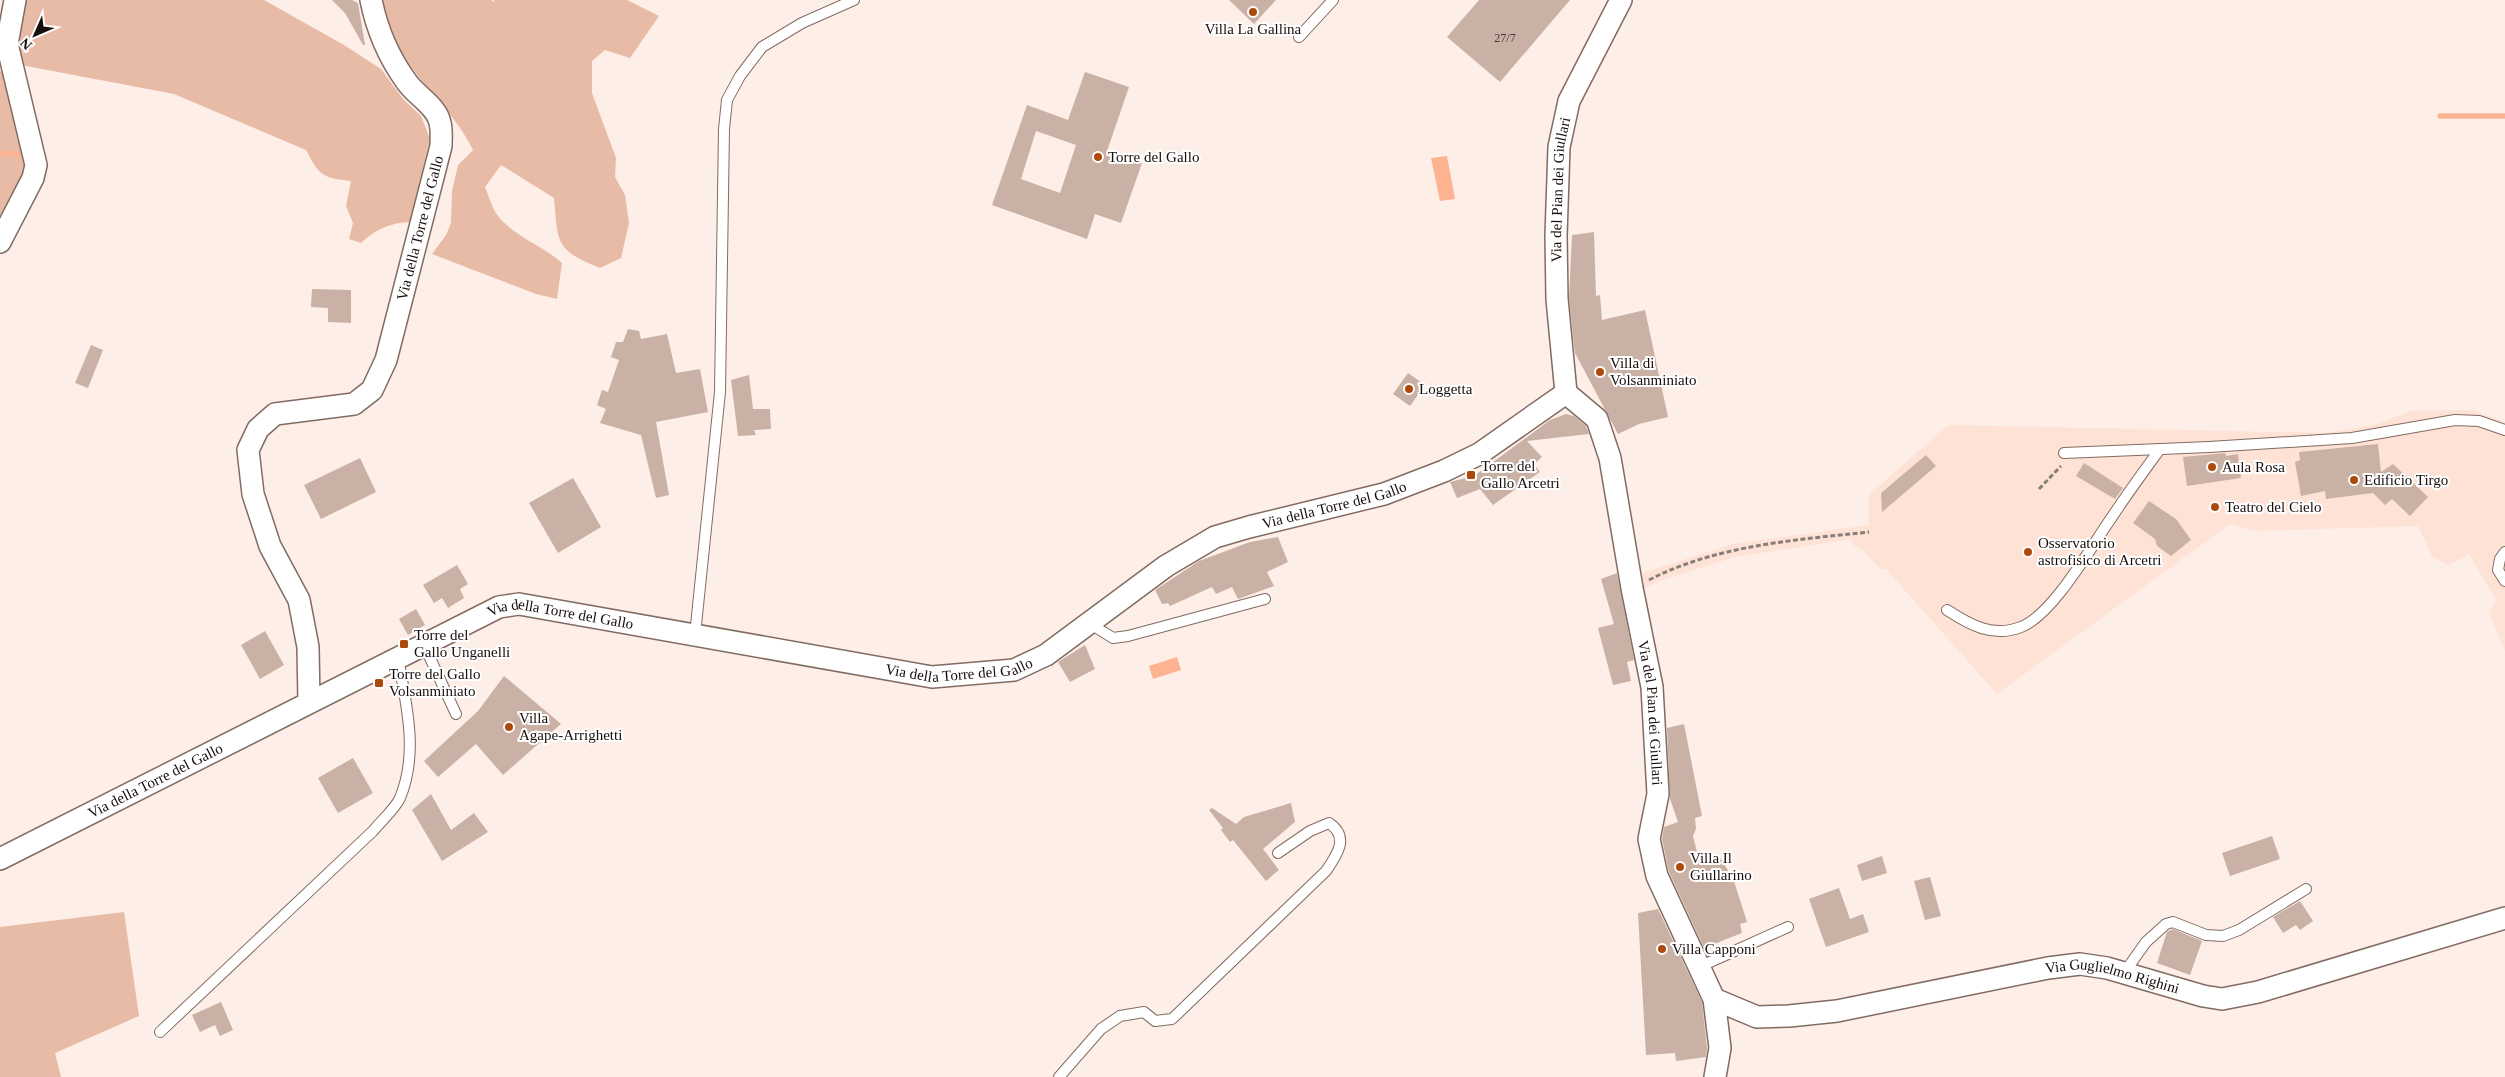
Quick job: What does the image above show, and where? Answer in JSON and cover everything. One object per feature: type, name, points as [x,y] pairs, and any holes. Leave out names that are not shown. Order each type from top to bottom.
[{"type":"street","points":[[0,242],[33,178],[36,165],[7,44],[15,0]]},
{"type":"street","name":"Via della Torre del Gallo","points":[[309,702],[308,646],[299,600],[270,546],[253,494],[248,450],[258,429],[275,414],[354,404],[372,390],[386,360],[441,146],[440,121],[429,105],[407,84],[393,61],[376,27],[370,0]]},
{"type":"street","name":"Via del Pian dei Giullari","points":[[1621,0],[1569,101],[1559,147],[1556,236],[1557,300],[1566,393],[1597,419],[1610,458],[1632,588],[1652,686],[1658,794],[1649,839],[1657,876],[1714,999],[1720,1048],[1715,1077]]},
{"type":"street","name":"Via della Torre del Gallo","points":[[0,859],[499,607],[519,604],[932,677],[1014,670],[1046,655],[1166,566],[1214,537],[1249,526],[1384,494],[1435,475],[1479,454],[1566,393]]},
{"type":"street","name":"Via Guglielmo Righini","points":[[1714,999],[1757,1017],[1789,1016],[1837,1011],[2048,968],[2080,964],[2124,973],[2203,996],[2222,999],[2258,992],[2505,918]]},
{"type":"lane","points":[[695,636],[720,392],[724,129],[727,100],[740,76],[762,47],[802,23],[854,0]]},
{"type":"lane","points":[[1299,37],[1333,0]]},
{"type":"lane","points":[[2064,458],[2160,449],[2352,438],[2455,420],[2479,421],[2505,430]]},
{"type":"lane","points":[[1947,610],[1968,624],[1986,630],[2003,631],[2022,627],[2037,617],[2059,593],[2160,449]]},
{"type":"lane","points":[[2505,552],[2500,559],[2498,570],[2505,581]]},
{"type":"lane","points":[[1089,623],[1112,638],[1128,636],[1265,599]]},
{"type":"lane","points":[[424,645],[456,714]]},
{"type":"lane","points":[[160,1032],[373,831],[400,799],[410,756],[409,719],[398,658]]},
{"type":"lane","points":[[1059,1077],[1101,1029],[1120,1016],[1144,1012],[1155,1020],[1172,1019],[1326,871],[1339,852],[1340,834],[1329,823],[1310,831],[1278,853]]},
{"type":"lane","points":[[2124,973],[2146,942],[2166,924],[2173,922],[2206,935],[2223,936],[2239,930],[2306,889]]},
{"type":"lane","points":[[1699,967],[1788,927]]},
{"type":"path","points":[[2039,489],[2064,458]]},
{"type":"path","points":[[1646,581],[1660,574],[1732,551],[1783,541],[1869,532]]},
{"type":"shaded area","points":[[24,0],[264,0],[344,45],[381,69],[403,99],[421,116],[430,139],[410,222],[383,228],[361,243],[349,239],[353,223],[346,206],[351,181],[322,174],[314,165],[306,150],[174,94],[21,65],[14,43]]},
{"type":"shaded area","points":[[380,0],[491,0],[494,2],[494,0],[627,0],[659,16],[630,58],[605,50],[592,61],[592,93],[616,158],[615,177],[625,195],[629,223],[621,258],[600,268],[574,256],[567,250],[558,235],[554,198],[501,165],[485,187],[492,206],[498,216],[512,230],[562,263],[557,299],[536,294],[432,254],[446,235],[451,223],[452,191],[458,165],[473,150],[459,126],[414,71],[402,53],[391,31]]},
{"type":"shaded area","points":[[0,71],[4,72],[28,166],[0,216]]},
{"type":"shaded area","points":[[1447,156],[1455,199],[1440,201],[1431,158]]},
{"type":"shaded area","name":"Osservatorio astrofisico di Arcetri","points":[[2472,410],[2505,422],[2505,650],[2489,613],[2496,600],[2469,554],[2448,565],[2432,556],[2418,526],[2254,531],[2230,524],[1997,694],[1886,569],[1880,569],[1864,551],[1852,544],[1851,539],[1735,557],[1663,580],[1639,590],[1636,575],[1733,544],[1869,525],[1869,495],[1948,425],[2326,433],[2374,425],[2411,411]]},
{"type":"shaded area","points":[[1177,657],[1181,670],[1153,679],[1149,666]]},
{"type":"shaded area","points":[[124,912],[139,1016],[55,1053],[61,1077],[0,1077],[0,927]]},
{"type":"building","points":[[332,0],[352,0],[358,3],[365,45],[363,45],[345,13]]},
{"type":"building","name":"Villa La Gallina","points":[[1229,0],[1276,0],[1254,24]]},
{"type":"building","points":[[1479,0],[1570,0],[1500,82],[1447,37]]},
{"type":"building","name":"Torre del Gallo","points":[[1085,72],[1129,87],[1107,151],[1142,163],[1121,223],[1095,214],[1087,239],[992,205],[1027,105],[1068,120]],"holes":[[[1036,131],[1076,145],[1060,193],[1021,179]]]},
{"type":"building","points":[[1594,232],[1596,296],[1600,295],[1602,320],[1645,310],[1668,417],[1639,424],[1618,434],[1575,353],[1574,346],[1569,298],[1572,235]]},
{"type":"building","points":[[312,289],[351,290],[351,323],[328,322],[328,308],[311,307]]},
{"type":"building","points":[[628,329],[639,331],[641,339],[667,334],[676,373],[700,369],[708,412],[656,422],[669,495],[656,498],[641,435],[600,423],[606,409],[597,405],[602,390],[608,392],[619,360],[611,357],[616,342],[623,342]]},
{"type":"building","points":[[91,345],[103,350],[88,388],[75,383]]},
{"type":"building","name":"Loggetta","points":[[1408,373],[1425,385],[1410,406],[1393,394]]},
{"type":"building","points":[[749,375],[753,409],[770,409],[771,429],[754,430],[756,435],[738,436],[731,380]]},
{"type":"building","points":[[1566,414],[1574,416],[1586,426],[1589,434],[1527,441],[1542,457],[1534,464],[1540,472],[1493,505],[1480,489],[1457,498],[1450,482],[1474,476],[1550,420]]},
{"type":"building","name":"Edificio Tirgo","points":[[2378,444],[2381,472],[2393,464],[2428,497],[2410,516],[2392,499],[2385,505],[2373,493],[2326,499],[2325,491],[2301,496],[2295,462],[2300,460],[2299,452]]},
{"type":"building","name":"Aula Rosa","points":[[2225,453],[2226,456],[2238,454],[2241,478],[2187,486],[2183,457]]},
{"type":"building","points":[[1926,455],[1936,466],[1882,512],[1881,493]]},
{"type":"building","points":[[360,458],[376,492],[321,519],[304,485]]},
{"type":"building","points":[[2084,463],[2123,488],[2115,499],[2076,476]]},
{"type":"building","points":[[573,478],[601,527],[558,553],[529,503]]},
{"type":"building","points":[[2149,501],[2176,519],[2191,540],[2171,556],[2157,546],[2155,539],[2133,523]]},
{"type":"building","points":[[1278,537],[1288,562],[1267,572],[1274,586],[1238,599],[1232,587],[1216,594],[1212,587],[1170,606],[1168,603],[1162,604],[1155,590],[1199,561],[1250,542]]},
{"type":"building","points":[[457,565],[468,584],[460,589],[464,598],[448,608],[442,598],[434,603],[423,585]]},
{"type":"building","points":[[1617,573],[1634,660],[1627,662],[1631,681],[1613,685],[1598,628],[1614,624],[1601,579]]},
{"type":"building","points":[[416,609],[425,625],[408,635],[399,619]]},
{"type":"building","points":[[265,631],[284,665],[260,679],[241,645]]},
{"type":"building","points":[[1085,645],[1095,669],[1070,682],[1058,662]]},
{"type":"building","name":"Villa Agape-Arrighetti","points":[[504,676],[561,724],[503,775],[476,744],[438,777],[424,761],[478,711]]},
{"type":"building","points":[[1684,724],[1702,816],[1695,818],[1696,829],[1693,836],[1700,864],[1720,858],[1733,878],[1747,922],[1740,924],[1742,933],[1704,948],[1669,872],[1662,839],[1664,827],[1678,822],[1670,799],[1667,728]]},
{"type":"building","points":[[353,758],[373,793],[338,813],[318,778]]},
{"type":"building","points":[[431,794],[451,830],[474,813],[488,832],[442,861],[412,810]]},
{"type":"building","points":[[1291,803],[1295,822],[1263,849],[1279,870],[1266,881],[1233,840],[1230,842],[1221,830],[1223,828],[1209,810],[1212,808],[1236,824],[1244,817]]},
{"type":"building","points":[[2272,836],[2280,859],[2230,876],[2222,853]]},
{"type":"building","points":[[1882,856],[1887,873],[1862,881],[1857,865]]},
{"type":"building","points":[[1930,877],[1941,916],[1925,920],[1914,881]]},
{"type":"building","points":[[1839,888],[1850,919],[1863,914],[1869,932],[1826,947],[1809,899]]},
{"type":"building","points":[[2300,901],[2313,921],[2300,930],[2296,925],[2283,933],[2273,917]]},
{"type":"building","name":"Villa Capponi","points":[[1658,909],[1702,1002],[1707,1048],[1706,1057],[1676,1061],[1675,1053],[1646,1055],[1638,913]]},
{"type":"building","points":[[2173,929],[2202,941],[2190,975],[2157,963],[2167,932]]},
{"type":"building","points":[[221,1002],[233,1030],[220,1036],[215,1025],[200,1032],[192,1015]]},
{"type":"waterway","points":[[2440,116],[2505,116]]},
{"type":"waterway","points":[[0,153],[23,155]]},
{"type":"place","name":"Villa La Gallina","points":[[1253,12]]},
{"type":"place","name":"Torre del Gallo","points":[[1098,157]]},
{"type":"place","name":"Villa di Volsanminiato","points":[[1600,372]]},
{"type":"place","name":"Loggetta","points":[[1409,389]]},
{"type":"place","name":"Aula Rosa","points":[[2212,467]]},
{"type":"place","name":"Torre del Gallo Arcetri","points":[[1471,475]]},
{"type":"place","name":"Edificio Tirgo","points":[[2354,480]]},
{"type":"place","name":"Teatro del Cielo","points":[[2215,507]]},
{"type":"place","name":"Osservatorio astrofisico di Arcetri","points":[[2028,552]]},
{"type":"place","name":"Torre del Gallo Unganelli","points":[[404,644]]},
{"type":"place","name":"Torre del Gallo Volsanminiato","points":[[379,683]]},
{"type":"place","name":"Villa Agape-Arrighetti","points":[[509,727]]},
{"type":"place","name":"Villa Il Giullarino","points":[[1680,867]]},
{"type":"place","name":"Villa Capponi","points":[[1662,949]]}]
